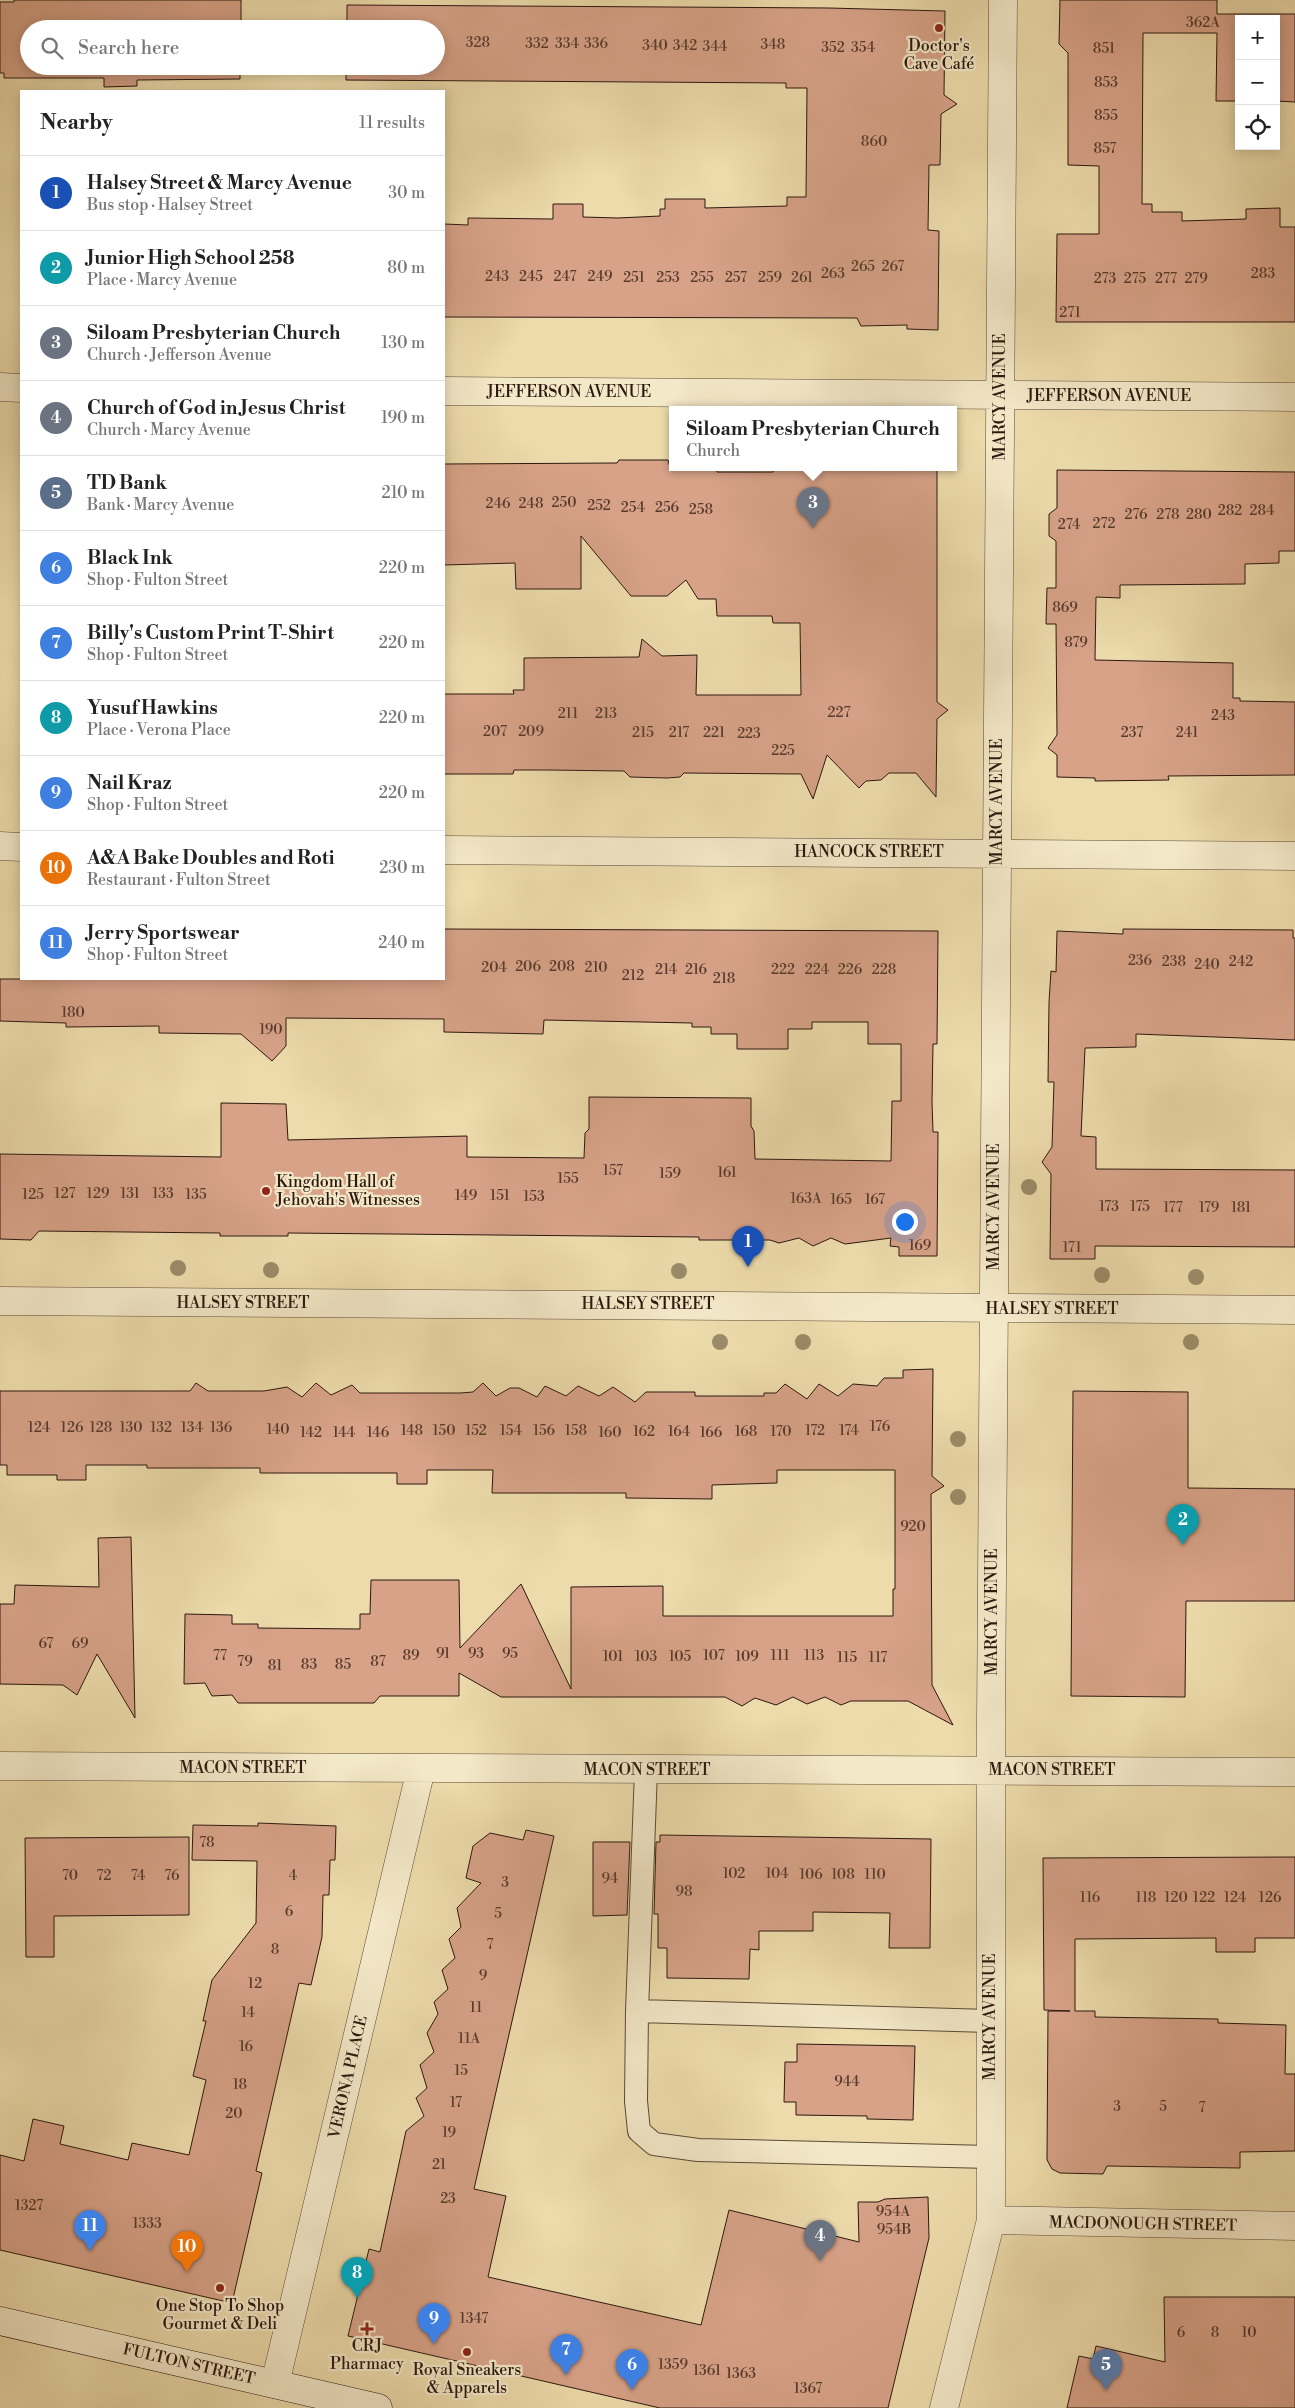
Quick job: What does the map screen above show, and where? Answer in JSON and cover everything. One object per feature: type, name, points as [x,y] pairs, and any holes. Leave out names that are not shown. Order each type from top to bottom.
[{"type":"street","name":"MARCY AVENUE","points":[[944,2408],[991,2220],[993,1309],[1003,0]]},
{"type":"street","points":[[0,387],[20,388]]},
{"type":"street","name":"JEFFERSON AVENUE","points":[[445,391],[1295,397]]},
{"type":"street","points":[[0,846],[20,847]]},
{"type":"street","name":"HANCOCK STREET","points":[[445,850],[1295,856]]},
{"type":"street","name":"HALSEY STREET","points":[[0,1302],[757,1305],[993,1309],[1295,1310]]},
{"type":"street","name":"MACON STREET","points":[[0,1766],[1295,1772]]},
{"type":"street","name":"VERONA PLACE","points":[[275,2384],[421,1769]]},
{"type":"street","name":"MACDONOUGH STREET","points":[[991,2220],[1295,2226]]},
{"type":"street","name":"FULTON STREET","points":[[0,2321],[378,2408]]},
{"type":"lane","points":[[646,1770],[637,2011],[636,2101],[639,2131],[654,2144],[698,2150],[990,2157]]},
{"type":"lane","points":[[637,2011],[990,2021]]},
{"type":"building","points":[[14,0],[241,0],[241,20],[20,20],[20,75],[240,75],[240,79],[137,80],[137,86],[104,87],[104,78],[4,78],[4,73],[0,73],[0,2],[14,2]]},
{"type":"building","points":[[1060,0],[1217,0],[1217,14],[1295,14],[1295,102],[1280,101],[1280,15],[1235,15],[1235,101],[1216,101],[1217,33],[1143,33],[1142,204],[1152,204],[1152,212],[1182,212],[1182,221],[1246,219],[1246,209],[1280,208],[1280,227],[1295,227],[1295,322],[1056,322],[1057,234],[1099,234],[1099,166],[1068,165],[1068,53],[1059,44]]},
{"type":"building","points":[[347,5],[829,8],[945,11],[944,95],[957,104],[941,114],[940,165],[929,165],[928,230],[939,231],[938,330],[907,329],[907,325],[861,326],[857,318],[445,317],[445,224],[468,225],[468,218],[553,219],[553,204],[583,204],[583,217],[618,218],[660,216],[660,209],[665,209],[665,199],[705,199],[705,208],[787,206],[787,197],[806,197],[807,88],[786,88],[786,83],[346,80],[346,75],[445,75],[445,20],[347,20]]},
{"type":"building","points":[[619,460],[668,460],[669,471],[937,471],[937,702],[948,710],[937,719],[936,797],[916,773],[889,773],[881,780],[866,781],[859,788],[827,755],[813,799],[801,774],[684,773],[680,777],[667,778],[630,777],[624,771],[514,770],[513,774],[445,774],[445,694],[514,694],[513,690],[524,690],[524,658],[639,657],[642,639],[662,656],[697,655],[696,695],[801,695],[800,623],[773,623],[772,616],[717,616],[716,599],[698,599],[686,580],[667,596],[631,596],[581,536],[581,589],[516,589],[515,563],[445,565],[445,464],[617,463]]},
{"type":"building","points":[[1057,470],[1295,472],[1295,551],[1279,551],[1279,563],[1245,564],[1245,584],[1120,585],[1120,598],[1096,597],[1095,660],[1233,663],[1233,698],[1240,698],[1240,701],[1295,702],[1295,775],[1168,776],[1169,780],[1095,781],[1095,778],[1057,777],[1057,755],[1048,748],[1057,735],[1056,624],[1046,624],[1047,588],[1056,588],[1056,541],[1049,536],[1049,514],[1057,508]]},
{"type":"building","points":[[445,929],[938,931],[937,1044],[933,1044],[932,1102],[933,1132],[938,1132],[937,1256],[899,1256],[899,1247],[890,1246],[891,1238],[845,1244],[831,1238],[813,1246],[799,1238],[779,1243],[770,1240],[699,1240],[699,1237],[288,1233],[288,1236],[220,1236],[220,1233],[39,1231],[31,1240],[0,1239],[0,1154],[221,1157],[221,1103],[286,1104],[288,1140],[467,1136],[467,1157],[584,1158],[585,1133],[589,1129],[589,1097],[751,1098],[751,1126],[754,1131],[755,1159],[891,1161],[892,1101],[901,1101],[901,1044],[868,1044],[868,1022],[812,1022],[812,1029],[788,1029],[788,1049],[737,1049],[737,1034],[711,1034],[711,1027],[692,1027],[692,1023],[544,1020],[543,1034],[444,1032],[444,1019],[286,1018],[286,1046],[272,1061],[241,1034],[159,1033],[159,1026],[66,1027],[66,1023],[0,1021],[0,979],[445,980]]},
{"type":"building","points":[[1123,929],[1293,930],[1293,938],[1295,938],[1295,1040],[1136,1034],[1136,1047],[1085,1048],[1081,1136],[1096,1137],[1096,1169],[1295,1170],[1295,1247],[1095,1246],[1095,1259],[1050,1259],[1051,1174],[1042,1162],[1052,1147],[1054,1082],[1048,1082],[1049,1002],[1051,971],[1056,972],[1057,931],[1123,934]]},
{"type":"building","points":[[933,1369],[932,1476],[944,1486],[931,1494],[932,1685],[953,1725],[908,1701],[851,1701],[841,1705],[825,1697],[807,1704],[793,1697],[776,1705],[755,1698],[742,1706],[725,1697],[501,1697],[459,1673],[459,1696],[380,1696],[374,1703],[238,1703],[232,1695],[212,1696],[205,1683],[184,1684],[185,1614],[232,1615],[232,1624],[258,1624],[258,1628],[360,1629],[360,1614],[370,1614],[371,1580],[459,1580],[460,1648],[521,1584],[571,1689],[571,1587],[663,1586],[663,1616],[893,1616],[893,1589],[895,1589],[895,1470],[777,1470],[777,1483],[712,1485],[712,1499],[626,1498],[626,1493],[492,1493],[493,1470],[427,1470],[427,1484],[397,1484],[397,1473],[260,1473],[260,1468],[147,1468],[147,1465],[86,1465],[86,1480],[57,1480],[57,1475],[7,1475],[7,1465],[0,1465],[0,1391],[190,1391],[196,1383],[208,1391],[264,1391],[287,1387],[302,1397],[316,1383],[331,1395],[352,1385],[360,1393],[460,1393],[473,1392],[483,1383],[496,1396],[510,1388],[519,1388],[537,1397],[545,1386],[566,1396],[578,1386],[599,1396],[613,1387],[635,1402],[646,1392],[695,1392],[695,1396],[764,1396],[764,1393],[776,1393],[785,1384],[807,1399],[819,1384],[838,1396],[853,1384],[877,1386],[884,1378],[903,1378],[903,1370]]},
{"type":"building","points":[[1073,1391],[1188,1392],[1188,1488],[1295,1489],[1295,1601],[1186,1601],[1185,1697],[1071,1696]]},
{"type":"building","points":[[131,1537],[135,1718],[97,1654],[77,1695],[63,1685],[0,1684],[0,1604],[14,1604],[15,1585],[99,1587],[98,1538]]},
{"type":"building","points":[[258,1823],[336,1826],[335,1860],[330,1860],[329,1895],[323,1895],[322,1937],[311,1985],[299,1983],[256,2171],[262,2173],[232,2303],[0,2250],[0,2155],[24,2161],[33,2119],[64,2126],[60,2144],[128,2160],[132,2143],[189,2155],[206,2080],[193,2076],[206,2021],[203,2021],[212,1980],[256,1923],[257,1861],[192,1860],[193,1825],[258,1826]]},
{"type":"building","points":[[526,1830],[554,1836],[474,2189],[506,2196],[488,2277],[701,2325],[729,2210],[859,2242],[858,2202],[928,2197],[929,2238],[888,2408],[660,2408],[348,2336],[369,2249],[380,2252],[406,2131],[424,2116],[416,2098],[427,2088],[420,2065],[434,2052],[427,2033],[438,2014],[434,2002],[448,1989],[442,1970],[455,1958],[449,1939],[461,1927],[457,1908],[481,1883],[466,1878],[473,1846],[490,1833],[523,1840]]},
{"type":"building","points":[[660,1835],[931,1839],[930,1948],[889,1948],[890,1913],[813,1912],[813,1931],[759,1931],[759,1950],[750,1949],[749,1979],[667,1978],[667,1948],[658,1948],[658,1914],[654,1914],[656,1842],[660,1842]]},
{"type":"building","points":[[189,1837],[189,1915],[54,1916],[54,1957],[26,1957],[25,1838]]},
{"type":"building","points":[[593,1842],[630,1842],[627,1915],[593,1916]]},
{"type":"building","points":[[1295,1857],[1295,1938],[1255,1938],[1255,1952],[1216,1952],[1216,1938],[1075,1939],[1075,2011],[1095,2011],[1095,2017],[1218,2019],[1218,2023],[1286,2025],[1285,2074],[1295,2074],[1295,2151],[1240,2152],[1240,2168],[1107,2166],[1103,2174],[1060,2173],[1052,2169],[1047,2160],[1048,2011],[1070,2011],[1044,2010],[1043,1858]]},
{"type":"building","points":[[797,2044],[915,2046],[913,2120],[867,2119],[867,2116],[796,2115],[796,2102],[784,2102],[785,2062],[797,2062]]},
{"type":"building","points":[[1164,2297],[1295,2297],[1295,2408],[1067,2408],[1079,2356],[1093,2359],[1096,2346],[1165,2362]]},
{"type":"place","name":"Doctor's Cave Café","points":[[939,28]]},
{"type":"place","name":"Siloam Presbyterian Church","points":[[813,528]]},
{"type":"place","name":"Kingdom Hall of Jehovah's Witnesses","points":[[266,1191]]},
{"type":"place","name":"Halsey Street & Marcy Avenue","points":[[748,1267]]},
{"type":"place","name":"Junior High School 258","points":[[1183,1545]]},
{"type":"place","name":"Jerry Sportswear","points":[[90,2251]]},
{"type":"place","name":"Church of God in Jesus Christ","points":[[820,2261]]},
{"type":"place","name":"A&A Bake Doubles and Roti","points":[[187,2272]]},
{"type":"place","name":"One Stop To Shop Gourmet & Deli","points":[[220,2288]]},
{"type":"place","name":"Yusuf Hawkins","points":[[357,2298]]},
{"type":"place","name":"CRJ Pharmacy","points":[[367,2329]]},
{"type":"place","name":"Nail Kraz","points":[[434,2344]]},
{"type":"place","name":"Royal Sneakers & Apparels","points":[[467,2352]]},
{"type":"place","name":"Billy's Custom Print T-Shirt","points":[[566,2375]]},
{"type":"place","name":"Black Ink","points":[[632,2390]]},
{"type":"place","name":"TD Bank","points":[[1106,2390]]}]
